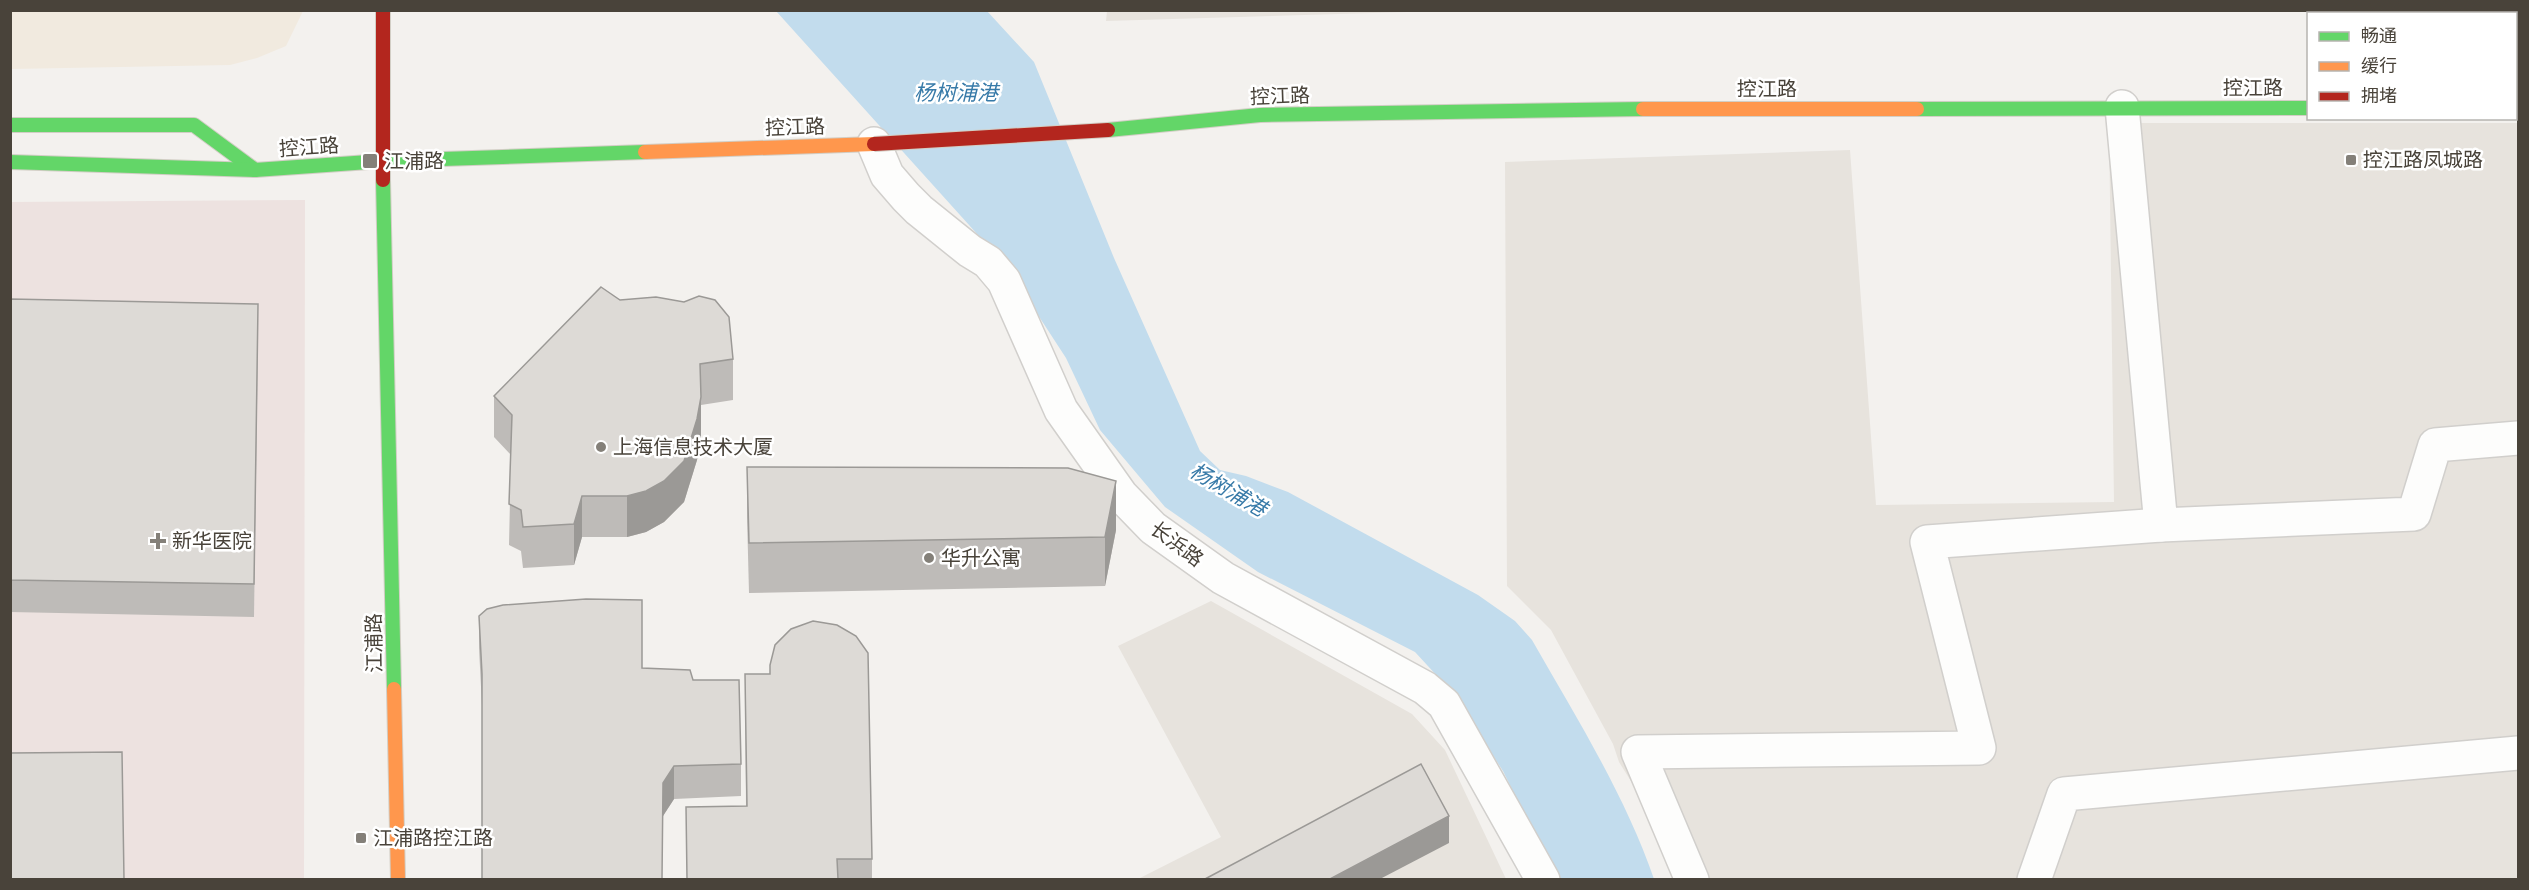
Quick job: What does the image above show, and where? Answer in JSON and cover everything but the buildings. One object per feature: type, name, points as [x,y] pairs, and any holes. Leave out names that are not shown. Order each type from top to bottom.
[{"type":"main road","name":"江浦路","points":[[383,10],[383,162],[398,879]]},
{"type":"main road","name":"控江路","points":[[10,162],[255,170],[383,162],[874,144],[1108,130],[1272,115],[1564,109],[2307,108]]},
{"type":"main road","name":"控江路","points":[[10,125],[194,125],[255,170]]},
{"type":"street","points":[[2122,107],[2161,525]]},
{"type":"street","name":"长浜路","points":[[874,144],[887,175],[912,204],[970,251],[988,262],[1004,281],[1061,410],[1121,495],[1153,528],[1223,578],[1425,688],[1444,704],[1543,879]]},
{"type":"street","points":[[1692,879],[1638,752],[1979,748],[1927,542],[2161,525],[2414,514],[2435,444],[2518,438]]},
{"type":"street","points":[[2034,879],[2064,794],[2518,753]]},
{"type":"shaded area","points":[[303,10],[286,46],[257,58],[230,65],[11,69],[10,11]]},
{"type":"shaded area","points":[[1107,10],[1441,11],[1106,21]]},
{"type":"shaded area","points":[[2109,123],[2518,123],[2518,879],[1684,879],[1649,810],[1619,762],[1613,744],[1551,630],[1507,586],[1505,162],[1850,150],[1876,505],[2114,502]]},
{"type":"shaded area","name":"新华医院","points":[[305,200],[304,879],[11,879],[10,202]]},
{"type":"shaded area","points":[[1211,601],[1412,714],[1445,750],[1506,879],[1138,879],[1221,837],[1118,646]]},
{"type":"water","name":"杨树浦港","points":[[776,11],[987,11],[1034,62],[1114,258],[1200,451],[1220,470],[1246,476],[1288,492],[1478,595],[1515,621],[1532,640],[1599,757],[1629,817],[1654,879],[1556,879],[1503,771],[1451,691],[1415,652],[1258,572],[1165,507],[1100,430],[1066,358],[1006,266]]},
{"type":"traffic: fast","points":[[1917,109],[2307,108]]},
{"type":"traffic: fast","points":[[1108,130],[1260,115],[1643,109]]},
{"type":"traffic: fast","points":[[10,125],[194,125],[255,170]]},
{"type":"traffic: fast","points":[[10,162],[255,170],[383,161],[645,152]]},
{"type":"traffic: fast","points":[[383,180],[394,689]]},
{"type":"traffic: slow","points":[[1643,109],[1917,109]]},
{"type":"traffic: slow","points":[[645,152],[874,144]]},
{"type":"traffic: slow","points":[[394,689],[398,880]]},
{"type":"traffic: jam","points":[[383,10],[383,180]]},
{"type":"traffic: jam","points":[[874,144],[1108,130]]},
{"type":"place","name":"控江路凤城路","points":[[2351,160]]},
{"type":"place","name":"江浦路","points":[[370,161]]},
{"type":"place","name":"上海信息技术大厦","points":[[601,447]]},
{"type":"place","name":"新华医院","points":[[158,541]]},
{"type":"place","name":"华升公寓","points":[[929,558]]},
{"type":"place","name":"江浦路控江路","points":[[361,838]]}]
